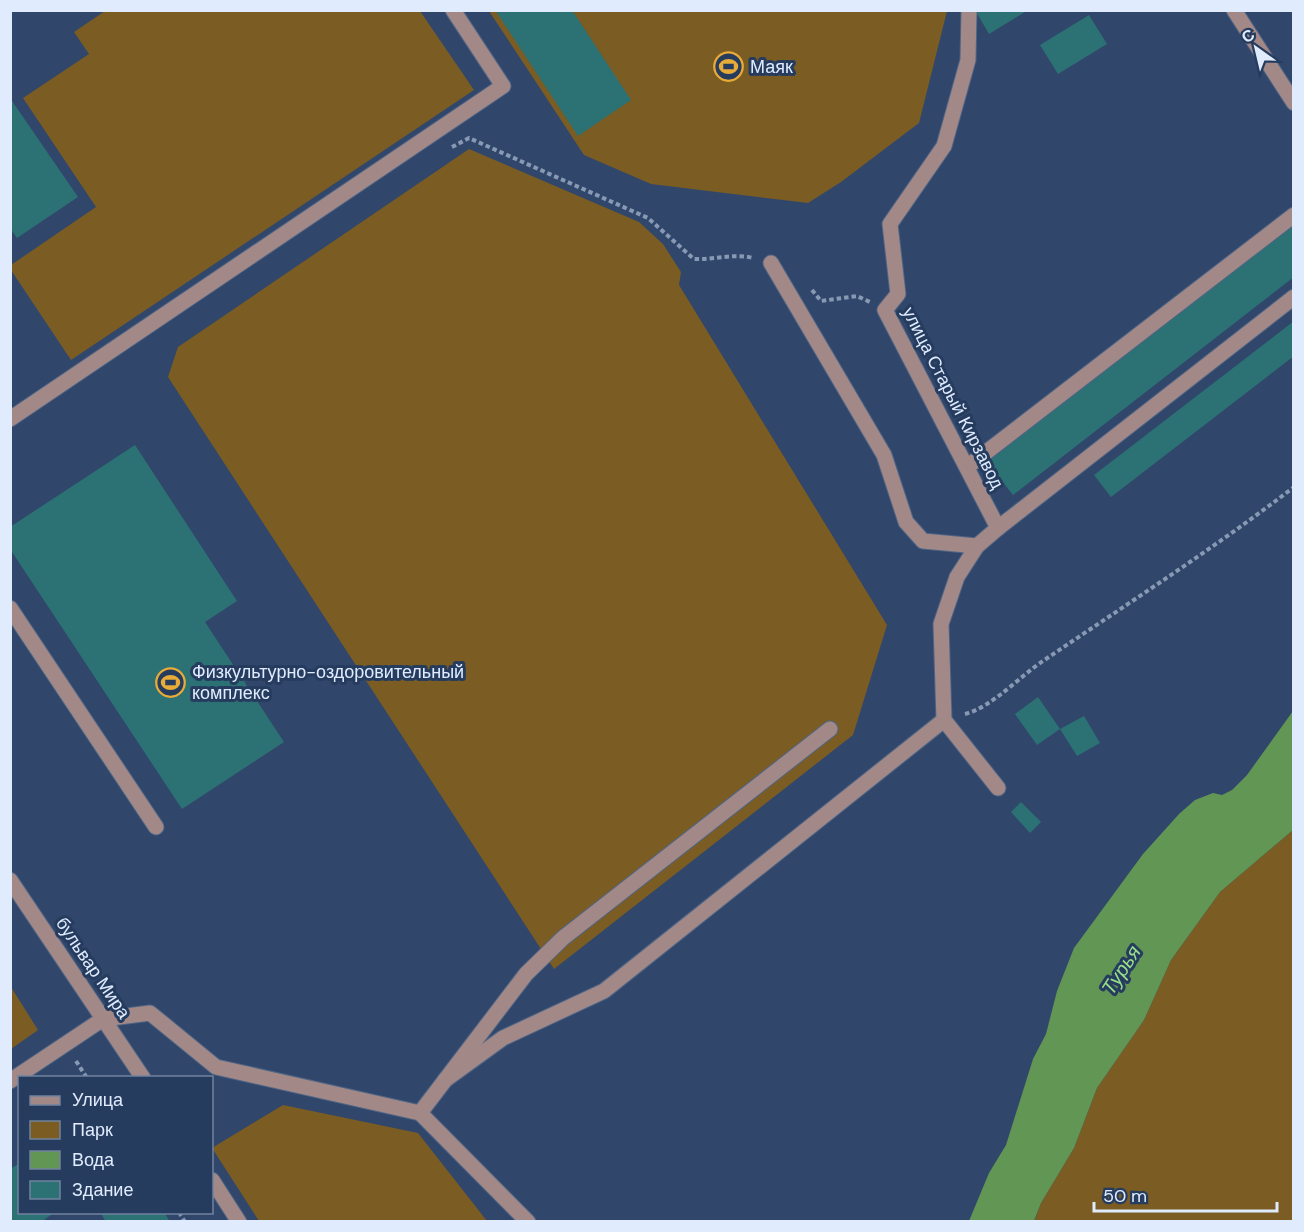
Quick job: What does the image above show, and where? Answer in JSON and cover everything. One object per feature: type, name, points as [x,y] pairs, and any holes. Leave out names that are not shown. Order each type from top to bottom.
[{"type":"street","points":[[10,419],[503,86],[453,10]]},
{"type":"street","name":"улица Старый Кирзавод","points":[[969,10],[968,60],[944,146],[890,224],[898,294],[885,310],[998,528]]},
{"type":"street","points":[[1234,10],[1293,103]]},
{"type":"street","points":[[967,467],[1293,214]]},
{"type":"street","points":[[771,263],[884,455],[906,522],[923,541],[977,546]]},
{"type":"street","points":[[998,788],[944,720],[941,624],[957,577],[977,546],[998,528],[1293,297]]},
{"type":"street","points":[[10,608],[156,827]]},
{"type":"street","points":[[445,1080],[503,1038],[604,990],[944,720]]},
{"type":"street","points":[[420,1113],[526,974],[563,938],[831,729]]},
{"type":"street","name":"бульвар Мира","points":[[10,880],[142,1076]]},
{"type":"street","points":[[10,1081],[104,1019],[150,1013],[216,1067],[420,1113],[528,1221]]},
{"type":"street","points":[[213,1182],[239,1221]]},
{"type":"path","points":[[443,152],[469,138],[648,218],[694,260],[712,260],[740,255],[771,263]]},
{"type":"path","points":[[808,286],[821,301],[857,296],[885,310]]},
{"type":"path","points":[[944,720],[976,711],[1033,668],[1256,516],[1293,487]]},
{"type":"green space","points":[[105,11],[420,11],[474,90],[71,360],[11,270],[11,265],[96,207],[23,98],[89,54],[74,32]]},
{"type":"green space","name":"Маяк","points":[[489,11],[947,11],[919,123],[841,182],[808,203],[651,184],[584,155]]},
{"type":"green space","points":[[469,149],[639,222],[663,244],[681,272],[679,285],[887,625],[853,735],[554,969],[168,377],[178,347]]},
{"type":"green space","points":[[1293,830],[1293,1221],[1034,1222],[1041,1203],[1074,1148],[1097,1088],[1144,1020],[1171,960],[1220,892]]},
{"type":"green space","points":[[11,987],[38,1030],[10,1049]]},
{"type":"green space","points":[[283,1105],[418,1133],[487,1221],[259,1221],[213,1147]]},
{"type":"water","name":"Турья","points":[[1293,711],[1293,830],[1220,892],[1171,960],[1144,1020],[1097,1088],[1074,1148],[1041,1203],[1034,1221],[969,1221],[989,1173],[1006,1145],[1033,1059],[1046,1034],[1057,991],[1074,948],[1143,854],[1179,814],[1195,800],[1213,793],[1222,795],[1232,790],[1247,775]]},
{"type":"building","points":[[495,10],[572,10],[631,100],[578,136]]},
{"type":"building","points":[[975,10],[1028,10],[989,34]]},
{"type":"building","points":[[1089,15],[1107,44],[1058,74],[1040,45]]},
{"type":"building","points":[[10,98],[78,197],[17,238],[10,228]]},
{"type":"building","points":[[1294,223],[1294,277],[1013,495],[987,462]]},
{"type":"building","points":[[1294,321],[1294,356],[1111,497],[1094,475]]},
{"type":"building","name":"Физкультурно-оздоровительный комплекс","points":[[135,445],[237,601],[205,622],[284,742],[182,809],[10,549],[10,527]]},
{"type":"building","points":[[1038,697],[1060,729],[1037,745],[1015,714]]},
{"type":"building","points":[[1084,716],[1100,743],[1077,756],[1060,729]]},
{"type":"building","points":[[1021,802],[1041,822],[1030,833],[1011,812]]},
{"type":"building","points":[[18,1164],[18,1214],[52,1214],[41,1222],[10,1222],[10,1169]]},
{"type":"building","points":[[101,1214],[165,1214],[170,1222],[106,1222]]},
{"type":"place","name":"Маяк","points":[[729,67]]},
{"type":"place","name":"Физкультурно-оздоровительный комплекс","points":[[171,682]]}]
